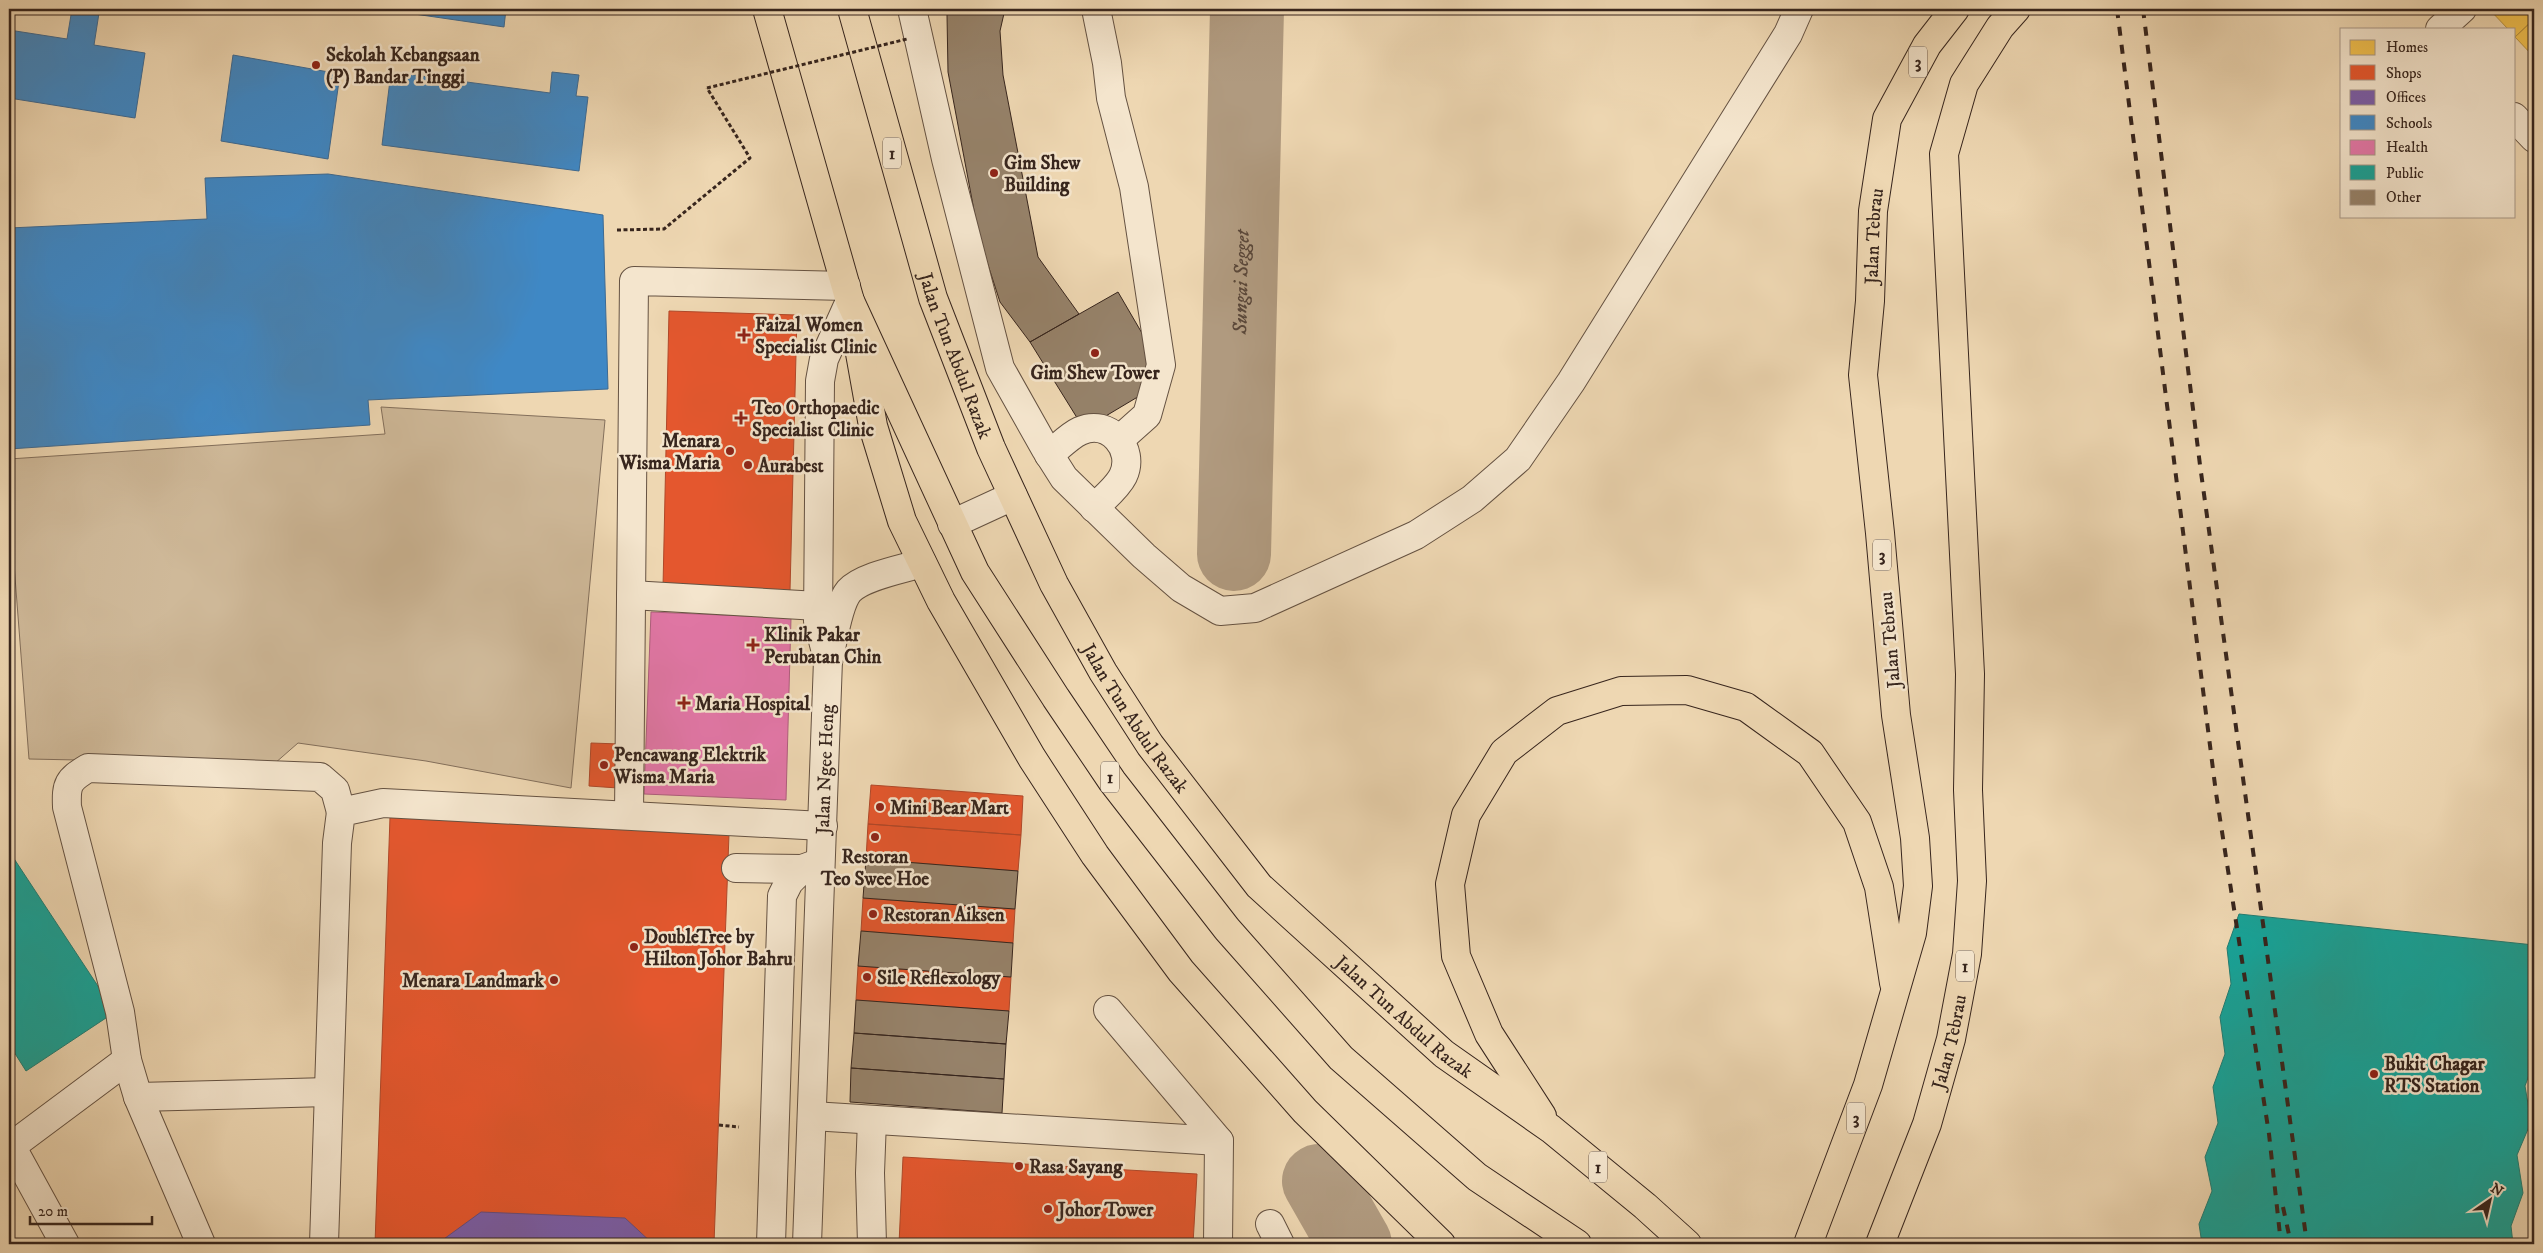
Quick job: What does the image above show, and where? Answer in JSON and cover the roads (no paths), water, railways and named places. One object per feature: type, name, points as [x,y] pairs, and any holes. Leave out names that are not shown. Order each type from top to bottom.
[{"type":"highway","name":"1","points":[[767,9],[848,293],[975,572],[1056,698],[1112,781],[1227,929],[1341,1058],[1477,1177],[1577,1244]]},
{"type":"highway","name":"Jalan Tun Abdul Razak","points":[[852,9],[933,298],[991,448],[1054,584],[1108,680],[1150,745],[1259,886],[1444,1054],[1551,1129],[1645,1206],[1687,1244]]},
{"type":"highway","name":"Jalan Tebrau","points":[[1808,1244],[1868,1086],[1912,933],[1918,886],[1915,838],[1896,715],[1880,533],[1863,374],[1870,301],[1873,211],[1887,119],[1927,45],[1955,9]]},
{"type":"highway","name":"Jalan Tebrau","points":[[1880,1244],[1927,1124],[1951,1039],[1967,954],[1972,881],[1968,790],[1970,674],[1944,154],[1964,84],[2000,27],[2016,9]]},
{"type":"highway","points":[[848,293],[873,426],[902,522],[941,601],[1032,758],[1095,855],[1182,971],[1305,1111],[1441,1244]]},
{"type":"highway","points":[[1551,1129],[1489,1034],[1456,956],[1450,884],[1466,815],[1504,752],[1557,711],[1621,691],[1687,690],[1746,707],[1810,752],[1857,822],[1879,887],[1895,989]]},
{"type":"street","points":[[912,9],[946,159],[1000,368],[1064,478],[1180,588],[1220,611],[1255,608],[1416,535],[1472,499],[1518,459],[1571,382],[1788,34],[1799,9]]},
{"type":"street","points":[[1096,9],[1107,63],[1111,98],[1134,187],[1161,366],[1147,415],[1119,440]]},
{"type":"street","points":[[2441,28],[2462,9]]},
{"type":"street","points":[[2516,119],[2534,138]]},
{"type":"street","points":[[629,815],[634,281],[848,293]]},
{"type":"street","name":"Jalan Ngee Heng","points":[[808,1244],[812,1116],[812,864],[823,826],[828,660],[818,621],[820,380],[824,359],[848,293]]},
{"type":"street","points":[[1049,454],[1079,432],[1090,429],[1111,432],[1119,440],[1125,448],[1126,469],[1122,479],[1094,508]]},
{"type":"street","points":[[952,524],[1014,496]]},
{"type":"street","points":[[828,660],[842,604],[848,592],[858,584],[922,563]]},
{"type":"street","points":[[631,595],[818,606]]},
{"type":"street","points":[[200,1244],[138,1097],[127,1060],[120,1012],[67,806],[66,788],[74,776],[88,768],[320,777],[335,790],[341,812],[337,843],[324,1244]]},
{"type":"street","points":[[341,812],[383,802],[823,826]]},
{"type":"street","points":[[736,868],[812,864]]},
{"type":"street","points":[[771,1244],[782,896],[789,882],[812,864]]},
{"type":"street","points":[[1108,1010],[1219,1141],[1218,1244]]},
{"type":"street","points":[[66,1244],[9,1146],[127,1060]]},
{"type":"street","points":[[138,1097],[328,1092]]},
{"type":"street","points":[[812,1116],[1219,1141]]},
{"type":"street","points":[[872,1120],[870,1173],[872,1244]]},
{"type":"waterway","name":"Sungai Segget","points":[[1234,554],[1247,9]]},
{"type":"waterway","name":"Sungai Segget","points":[[1319,1181],[1355,1244]]},
{"type":"railway","points":[[2117,9],[2216,793],[2269,1134],[2281,1244]]},
{"type":"railway","points":[[2143,9],[2200,465],[2307,1244]]},
{"type":"railway","points":[[2283,1207],[2291,1244]]},
{"type":"place","name":"Sekolah Kebangsaan (P) Bandar Tinggi","points":[[316,65]]},
{"type":"place","name":"Gim Shew Building","points":[[994,173]]},
{"type":"place","name":"Faizal Women Specialist Clinic","points":[[744,335]]},
{"type":"place","name":"Gim Shew Tower","points":[[1095,353]]},
{"type":"place","name":"Teo Orthopaedic Specialist Clinic","points":[[741,418]]},
{"type":"place","name":"Menara Wisma Maria","points":[[730,451]]},
{"type":"place","name":"Aurabest","points":[[748,465]]},
{"type":"place","name":"Klinik Pakar Perubatan Chin","points":[[753,645]]},
{"type":"place","name":"Maria Hospital","points":[[684,703]]},
{"type":"place","name":"Pencawang Elektrik Wisma Maria","points":[[604,765]]},
{"type":"place","name":"Mini Bear Mart","points":[[880,807]]},
{"type":"place","name":"Restoran Teo Swee Hoe","points":[[875,837]]},
{"type":"place","name":"Restoran Aiksen","points":[[873,914]]},
{"type":"place","name":"DoubleTree by Hilton Johor Bahru","points":[[634,947]]},
{"type":"place","name":"Sile Reflexology","points":[[867,977]]},
{"type":"place","name":"Menara Landmark","points":[[554,980]]},
{"type":"place","name":"Bukit Chagar RTS Station","points":[[2374,1074]]},
{"type":"place","name":"Rasa Sayang","points":[[1019,1166]]},
{"type":"place","name":"Johor Tower","points":[[1048,1209]]}]
